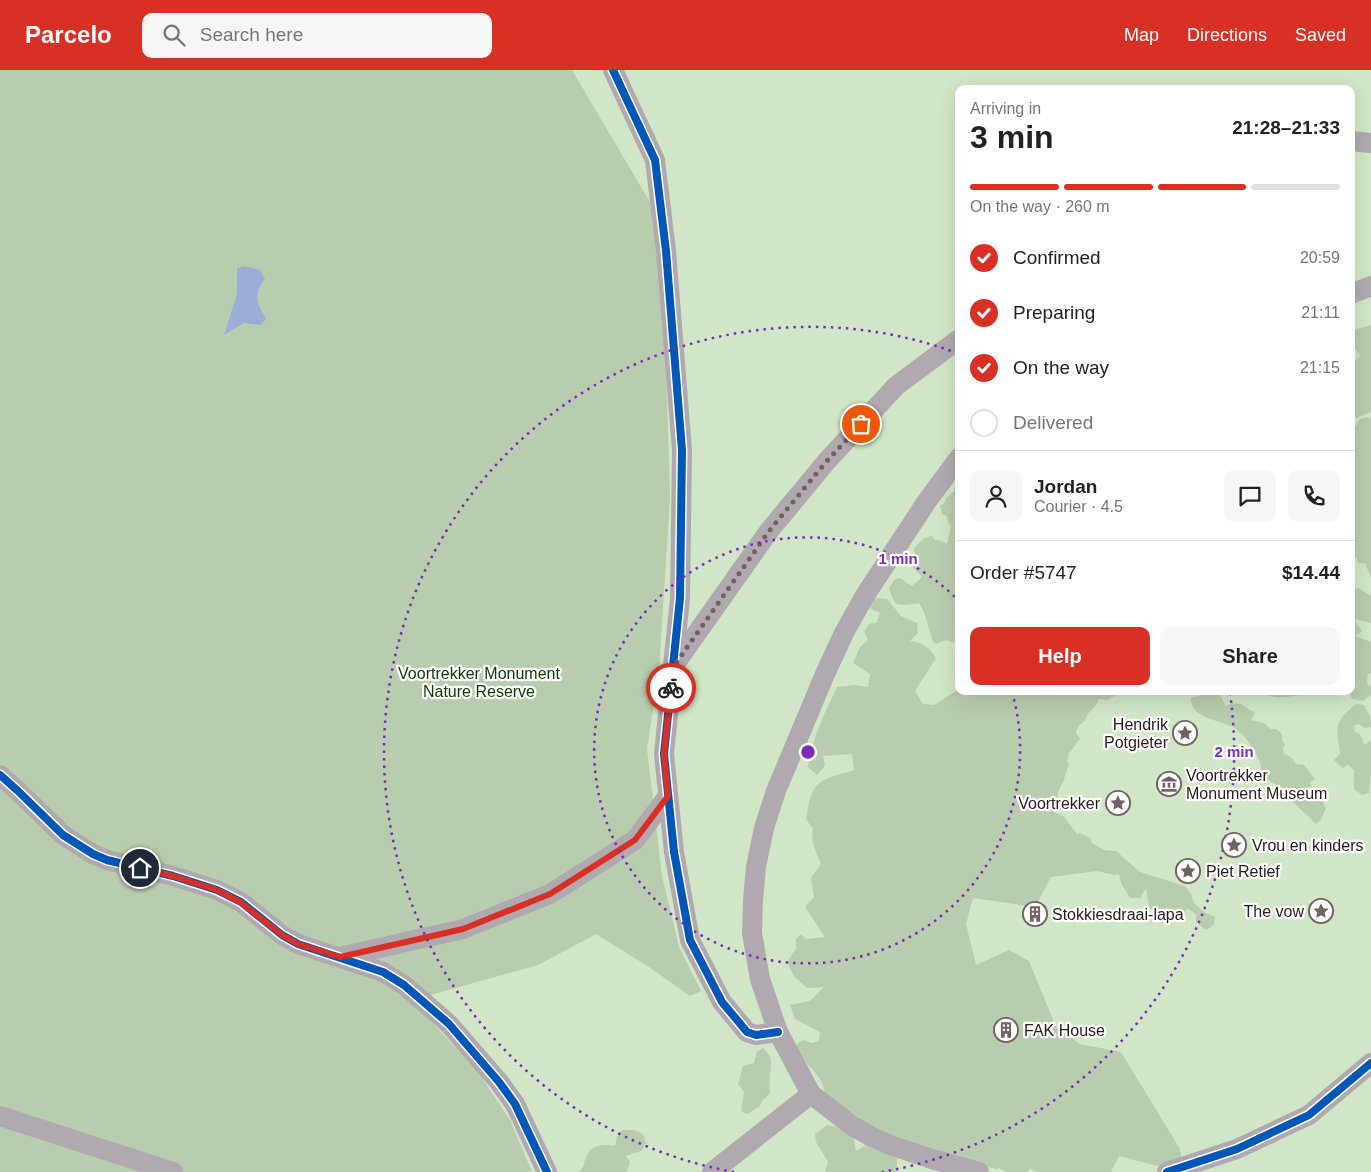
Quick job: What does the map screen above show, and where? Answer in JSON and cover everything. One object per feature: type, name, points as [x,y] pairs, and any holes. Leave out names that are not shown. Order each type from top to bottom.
[{"type":"street","points":[[613,70],[654,160],[666,251],[682,450],[680,598],[664,754],[674,852],[690,940],[722,1002],[746,1032],[756,1036],[778,1032]]},
{"type":"street","points":[[1355,141],[1371,143]]},
{"type":"street","points":[[1355,292],[1371,286]]},
{"type":"street","points":[[674,666],[769,531],[826,462],[896,386],[955,342]]},
{"type":"street","points":[[955,463],[927,501],[864,597],[844,634],[783,774],[764,828],[756,867],[752,900],[752,934],[760,978],[778,1032],[811,1094],[851,1125],[870,1136],[890,1145],[935,1160],[979,1172]]},
{"type":"street","points":[[0,775],[63,835],[86,850],[107,860],[173,876],[217,890],[240,902],[282,935],[298,944],[383,972],[404,985],[449,1024],[499,1082],[515,1104],[547,1172]]},
{"type":"street","points":[[340,957],[463,929],[550,894],[635,840],[668,796]]},
{"type":"street","points":[[1167,1172],[1237,1149],[1309,1116],[1371,1063]]},
{"type":"street","points":[[712,1172],[811,1094]]},
{"type":"street","points":[[0,1116],[173,1172]]},
{"type":"green space","name":"Voortrekker Monument Nature Reserve","points":[[0,70],[1371,70],[1371,1172],[0,1172]]},
{"type":"green space","points":[[0,70],[572,70],[654,209],[665,328],[670,498],[659,670],[647,749],[662,876],[679,947],[701,991],[690,996],[649,967],[596,934],[538,965],[427,996],[417,1007],[476,1069],[510,1120],[532,1172],[0,1172]]},
{"type":"green space","points":[[1371,325],[1371,412],[1356,418],[1355,361],[1360,356],[1355,348],[1355,330]]},
{"type":"green space","points":[[1370,417],[1371,420],[1371,578],[1365,563],[1358,563],[1355,557],[1355,427],[1360,419]]},
{"type":"green space","points":[[955,491],[955,643],[946,640],[936,644],[933,642],[924,612],[919,603],[896,604],[889,588],[895,579],[900,578],[912,586],[922,577],[910,564],[914,555],[914,548],[924,538],[932,536],[935,540],[947,544],[951,526],[948,523],[947,516],[942,514],[940,505],[944,504],[946,498]]},
{"type":"green space","points":[[1358,588],[1371,596],[1371,623],[1355,619],[1355,589]]},
{"type":"green space","points":[[874,598],[887,599],[901,616],[917,623],[918,633],[910,641],[925,646],[936,658],[915,691],[923,704],[934,705],[955,692],[955,695],[1118,695],[1108,700],[1099,699],[1084,722],[1079,725],[1076,733],[1080,739],[1069,753],[1067,762],[1069,764],[1058,791],[1059,803],[1054,812],[1064,817],[1077,834],[1080,833],[1090,838],[1092,843],[1104,850],[1116,851],[1140,872],[1185,886],[1191,894],[1194,903],[1204,912],[1215,917],[1214,925],[1206,930],[1196,922],[1196,914],[1187,908],[1180,921],[1149,907],[1146,888],[1140,898],[1130,898],[1121,883],[1119,874],[1114,875],[1097,871],[1051,877],[1035,907],[973,898],[966,924],[976,965],[1009,950],[1029,961],[1056,1027],[1080,1044],[1121,1052],[1180,1149],[1181,1157],[1161,1167],[1119,1156],[1111,1172],[1037,1172],[1030,1168],[1028,1172],[1006,1172],[999,1168],[972,1163],[904,1143],[827,1103],[820,1079],[794,1046],[803,1040],[812,1043],[819,1041],[820,1032],[795,1019],[790,1005],[810,1001],[824,987],[807,988],[794,976],[787,962],[796,949],[796,939],[801,934],[806,939],[825,937],[805,907],[814,897],[811,878],[821,864],[812,838],[813,829],[806,819],[808,807],[813,791],[818,784],[833,776],[854,770],[852,754],[823,756],[825,766],[817,775],[808,767],[816,736],[837,687],[855,685],[868,687],[870,674],[853,663],[860,647],[868,640],[864,631],[869,624],[876,623],[880,613],[867,607]]},
{"type":"green space","points":[[1355,622],[1356,622],[1362,631],[1355,636]]},
{"type":"green space","points":[[1355,636],[1371,642],[1371,673],[1368,674],[1367,683],[1371,687],[1371,695],[1363,701],[1352,699],[1350,695],[1355,695]]},
{"type":"green space","points":[[1202,695],[1220,695],[1226,706],[1232,703],[1241,704],[1255,713],[1251,720],[1266,724],[1270,729],[1276,729],[1282,734],[1282,740],[1285,745],[1283,749],[1284,754],[1291,757],[1296,764],[1304,765],[1315,779],[1310,782],[1313,790],[1308,791],[1311,799],[1322,801],[1326,808],[1321,820],[1316,824],[1292,801],[1283,798],[1279,792],[1280,787],[1265,777],[1255,751],[1240,732],[1230,726],[1201,715],[1192,705],[1191,698]]},
{"type":"green space","points":[[1266,695],[1301,695],[1279,697]]},
{"type":"green space","points":[[1356,704],[1364,705],[1371,718],[1371,727],[1365,728],[1359,724],[1354,725],[1355,732],[1360,734],[1365,745],[1371,740],[1369,793],[1362,795],[1354,789],[1354,770],[1347,764],[1343,769],[1334,760],[1340,754],[1338,726],[1343,716]]},
{"type":"green space","points":[[763,1048],[771,1061],[770,1093],[760,1106],[747,1114],[741,1111],[744,1092],[738,1084],[743,1066],[754,1063],[757,1052]]},
{"type":"green space","points":[[827,1125],[841,1128],[853,1136],[856,1151],[868,1144],[897,1158],[897,1172],[826,1172],[828,1162],[816,1142],[815,1134]]},
{"type":"green space","points":[[622,1130],[634,1130],[643,1134],[646,1143],[641,1151],[626,1156],[630,1162],[627,1172],[579,1172],[591,1150],[602,1145],[615,1146],[617,1137]]},
{"type":"water","points":[[245,266],[260,270],[265,279],[259,289],[258,299],[260,309],[266,319],[260,325],[244,323],[224,335],[237,294],[237,268]]},
{"type":"cycle path","points":[[613,70],[655,160],[666,251],[682,450],[680,598],[664,754],[674,852],[690,940],[722,1002],[747,1032],[756,1035],[778,1032]]},
{"type":"cycle path","points":[[0,775],[63,835],[93,854],[107,860],[173,876],[217,890],[241,902],[282,935],[298,944],[383,972],[404,985],[449,1024],[499,1082],[515,1104],[547,1172]]},
{"type":"cycle path","points":[[1167,1172],[1237,1149],[1309,1115],[1371,1063]]},
{"type":"way so far","points":[[671,688],[674,666],[769,531],[826,462],[861,424]]},
{"type":"place","name":"Hendrik Potgieter","points":[[1185,733]]},
{"type":"place","name":"Voortrekker Monument Museum","points":[[1169,784]]},
{"type":"place","name":"Voortrekker","points":[[1118,803]]},
{"type":"place","name":"Vrou en kinders","points":[[1234,845]]},
{"type":"place","name":"Piet Retief","points":[[1188,871]]},
{"type":"place","name":"The vow","points":[[1321,911]]},
{"type":"place","name":"Stokkiesdraai-lapa","points":[[1035,914]]},
{"type":"place","name":"FAK House","points":[[1006,1030]]},
{"type":"route","points":[[140,868],[217,890],[240,902],[282,935],[298,944],[340,957],[463,929],[550,894],[566,882],[635,840],[668,796],[664,754],[671,688]]}]
